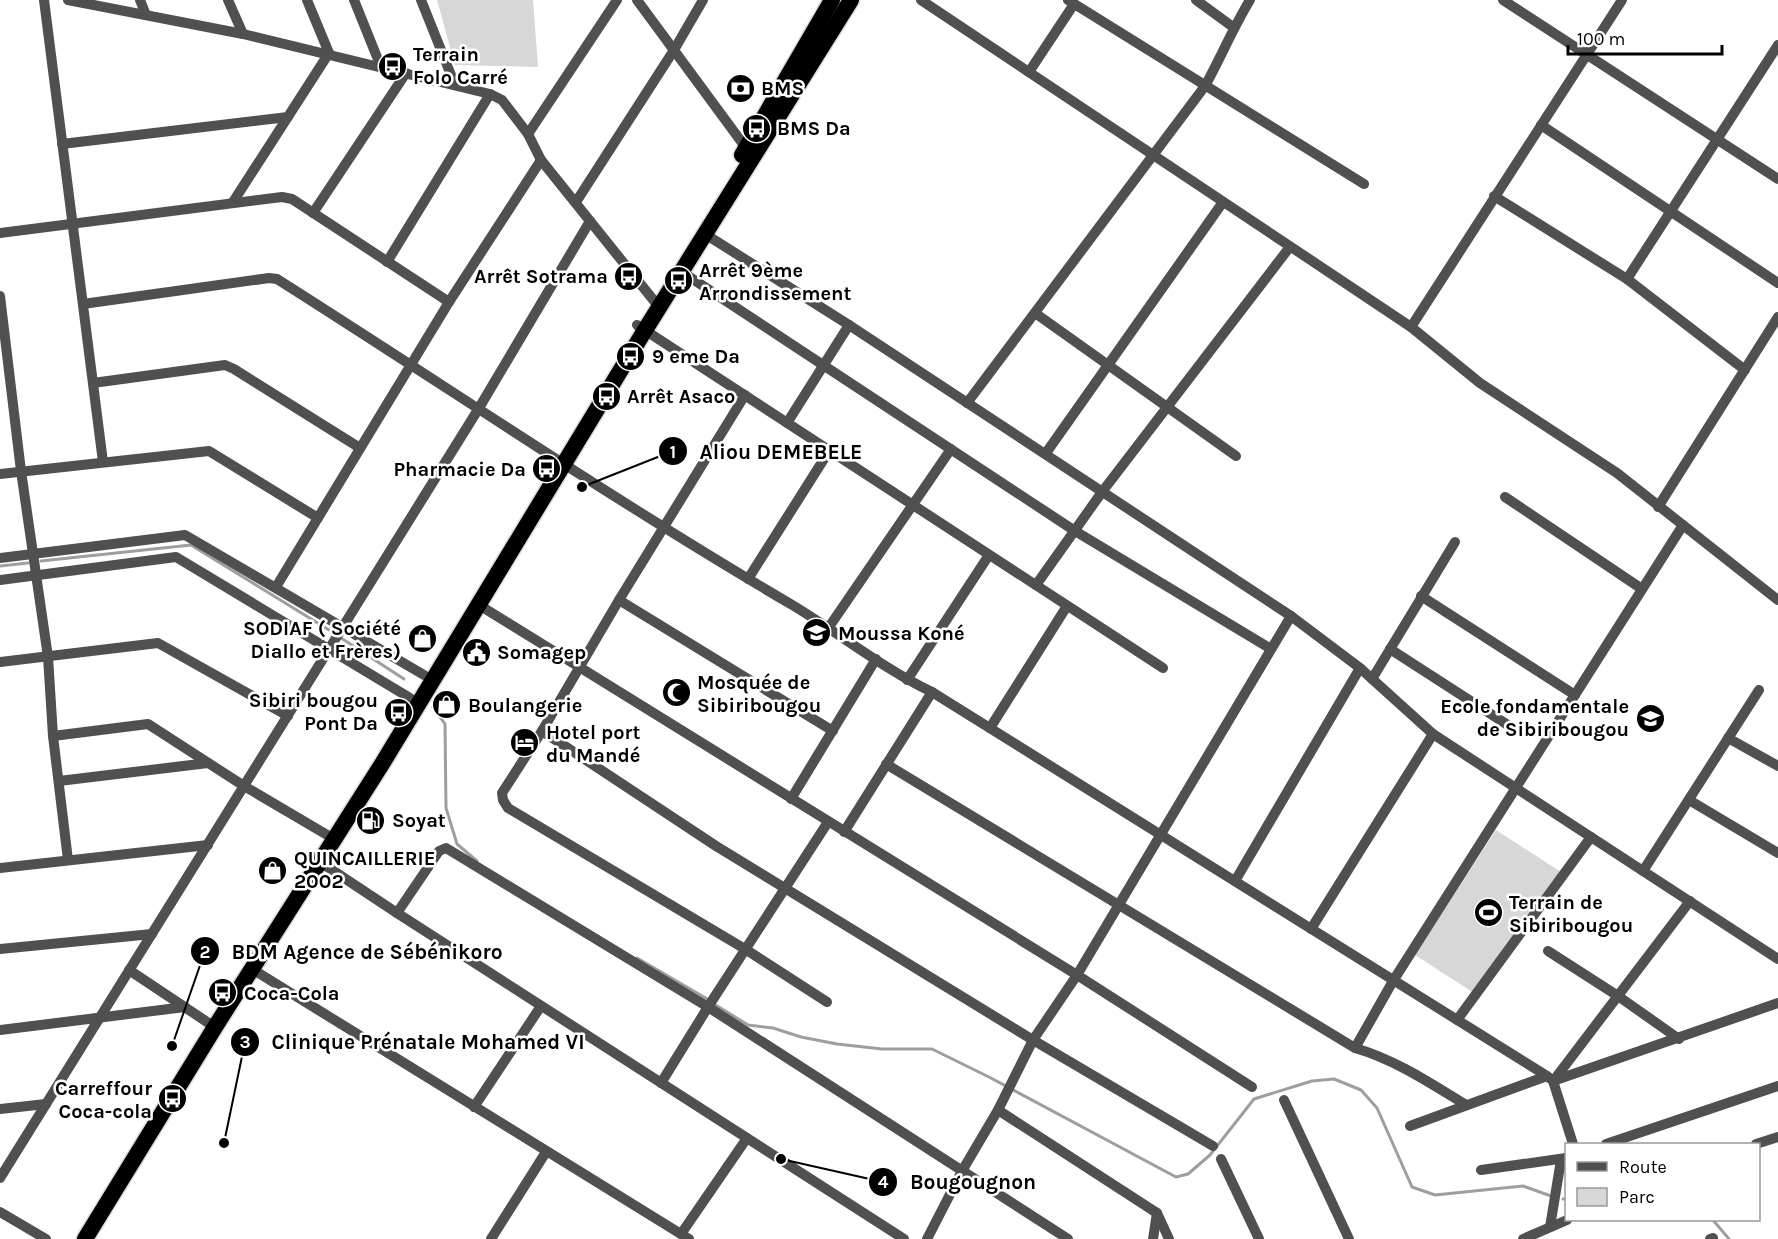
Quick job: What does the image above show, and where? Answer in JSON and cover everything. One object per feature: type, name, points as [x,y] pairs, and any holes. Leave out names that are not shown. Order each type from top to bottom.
[{"type":"highway","points":[[330,836],[424,675],[641,328],[832,0]]},
{"type":"highway","points":[[656,303],[682,272],[851,0]]},
{"type":"highway","points":[[71,1239],[207,1022],[479,605],[558,461]]},
{"type":"highway","points":[[85,1239],[252,969],[315,859]]},
{"type":"street","points":[[44,0],[103,462]]},
{"type":"street","points":[[68,0],[329,53],[490,94],[502,100],[528,134],[541,160],[656,303]]},
{"type":"street","points":[[140,0],[146,15]]},
{"type":"street","points":[[228,0],[243,34]]},
{"type":"street","points":[[307,0],[329,53]]},
{"type":"street","points":[[354,0],[381,67]]},
{"type":"street","points":[[421,0],[455,85]]},
{"type":"street","points":[[528,134],[617,0]]},
{"type":"street","points":[[637,0],[746,148]]},
{"type":"street","points":[[576,202],[674,50],[703,0]]},
{"type":"street","points":[[921,0],[1289,248],[1411,327],[1480,383],[1617,473],[1778,600]]},
{"type":"street","points":[[1196,0],[1233,27]]},
{"type":"street","points":[[967,403],[1205,86],[1226,48],[1233,27],[1250,0]]},
{"type":"street","points":[[1503,0],[1717,139],[1777,175]]},
{"type":"street","points":[[1411,327],[1622,0]]},
{"type":"street","points":[[1029,72],[1071,2],[1364,184]]},
{"type":"street","points":[[1627,279],[1778,45]]},
{"type":"street","points":[[233,202],[329,53]]},
{"type":"street","points":[[313,213],[406,73]]},
{"type":"street","points":[[387,262],[490,94]]},
{"type":"street","points":[[62,144],[288,117]]},
{"type":"street","points":[[1541,125],[1778,283]]},
{"type":"street","points":[[276,587],[449,302],[541,160]]},
{"type":"street","points":[[1494,196],[1627,279],[1745,370]]},
{"type":"street","points":[[0,232],[282,197],[292,199],[449,302]]},
{"type":"street","points":[[1046,453],[1223,202]]},
{"type":"street","points":[[0,1178],[479,408],[590,221]]},
{"type":"street","points":[[705,234],[1046,453],[1291,615],[1360,668],[1433,734],[1778,959]]},
{"type":"street","points":[[1036,585],[1166,406],[1289,248]]},
{"type":"street","points":[[682,272],[1075,531],[1271,649]]},
{"type":"street","points":[[83,304],[269,278],[277,279],[664,529],[829,627],[907,680],[933,692],[1550,1078],[1573,1143]]},
{"type":"street","points":[[0,296],[5,388],[21,471],[48,657],[53,736],[68,860]]},
{"type":"street","points":[[1035,313],[1236,456]]},
{"type":"street","points":[[1658,507],[1778,317]]},
{"type":"street","points":[[787,423],[849,325]]},
{"type":"street","points":[[641,328],[1162,668]]},
{"type":"street","points":[[93,382],[225,365],[360,448]]},
{"type":"street","points":[[745,395],[579,666],[542,731],[502,793],[508,808],[745,949],[828,1002]]},
{"type":"street","points":[[829,627],[951,449]]},
{"type":"street","points":[[0,474],[209,451],[318,518]]},
{"type":"street","points":[[748,579],[829,451]]},
{"type":"street","points":[[1504,497],[1642,589]]},
{"type":"street","points":[[1355,1048],[1393,981],[1683,525]]},
{"type":"street","points":[[0,558],[185,535],[424,675]]},
{"type":"street","points":[[1372,679],[1455,542]]},
{"type":"street","points":[[907,680],[989,555]]},
{"type":"street","points":[[0,580],[176,557],[410,698]]},
{"type":"street","points":[[1421,596],[1575,695]]},
{"type":"street","points":[[619,600],[833,731]]},
{"type":"street","points":[[479,605],[1077,975],[1252,1087]]},
{"type":"street","points":[[990,728],[1067,606]]},
{"type":"street","points":[[927,1239],[962,1171],[998,1110],[1033,1040],[1077,975],[1291,615]]},
{"type":"street","points":[[0,662],[158,643],[288,716]]},
{"type":"street","points":[[1390,649],[1514,729]]},
{"type":"street","points":[[791,799],[876,659]]},
{"type":"street","points":[[1235,881],[1360,668]]},
{"type":"street","points":[[1643,871],[1759,690]]},
{"type":"street","points":[[843,831],[933,692]]},
{"type":"street","points":[[53,736],[148,724],[244,786],[330,836]]},
{"type":"street","points":[[542,731],[716,846],[1033,1040],[1213,1146]]},
{"type":"street","points":[[1311,929],[1433,734]]},
{"type":"street","points":[[1728,738],[1778,766]]},
{"type":"street","points":[[59,781],[208,763]]},
{"type":"street","points":[[886,764],[1355,1048],[1392,1061],[1466,1105]]},
{"type":"street","points":[[1689,800],[1778,853]]},
{"type":"street","points":[[661,1083],[828,822]]},
{"type":"street","points":[[1457,1020],[1591,837]]},
{"type":"street","points":[[0,868],[208,845]]},
{"type":"street","points":[[397,914],[439,851],[446,848],[708,1007],[1068,1239]]},
{"type":"street","points":[[315,859],[904,1239]]},
{"type":"street","points":[[1550,1078],[1618,996],[1690,901]]},
{"type":"street","points":[[0,949],[152,934]]},
{"type":"street","points":[[1548,951],[1679,1039]]},
{"type":"street","points":[[252,969],[685,1236],[747,1138]]},
{"type":"street","points":[[129,970],[207,1022]]},
{"type":"street","points":[[1410,1126],[1466,1105],[1679,1039],[1778,1003]]},
{"type":"street","points":[[474,1107],[541,1006]]},
{"type":"street","points":[[0,1030],[185,1007]]},
{"type":"street","points":[[1609,1143],[1778,1086]]},
{"type":"street","points":[[1284,1100],[1349,1239]]},
{"type":"street","points":[[0,1109],[46,1104]]},
{"type":"street","points":[[998,1110],[1157,1214],[1169,1239]]},
{"type":"street","points":[[1759,1143],[1778,1137]]},
{"type":"street","points":[[491,1239],[546,1152]]},
{"type":"street","points":[[1221,1159],[1259,1239]]},
{"type":"street","points":[[1481,1170],[1564,1159],[1550,1227]]},
{"type":"street","points":[[0,1212],[46,1239]]},
{"type":"street","points":[[1153,1239],[1157,1214]]},
{"type":"street","points":[[1522,1239],[1565,1221]]},
{"type":"green space","points":[[437,0],[533,0],[538,67],[455,65]]},
{"type":"green space","name":"Terrain de Sibiribougou","points":[[1496,830],[1561,872],[1480,997],[1415,955]]},
{"type":"waterway","points":[[41,561],[191,545],[329,630]]},
{"type":"waterway","points":[[0,566],[28,563]]},
{"type":"waterway","points":[[341,638],[404,679]]},
{"type":"waterway","points":[[433,707],[445,724],[446,808],[457,844],[477,861]]},
{"type":"waterway","points":[[637,958],[709,1000]]},
{"type":"waterway","points":[[714,1004],[748,1025],[773,1028],[801,1037],[882,1049],[932,1049],[1176,1177],[1188,1174],[1210,1155],[1254,1099],[1312,1081],[1334,1079],[1361,1090],[1377,1108],[1412,1187],[1435,1195],[1523,1186],[1551,1196]]},
{"type":"waterway","points":[[1714,1221],[1729,1239]]},
{"type":"place","name":"Terrain Folo Carré","points":[[392,66]]},
{"type":"place","name":"BMS","points":[[740,88]]},
{"type":"place","name":"BMS Da","points":[[756,128]]},
{"type":"place","name":"Arrêt Sotrama","points":[[629,276]]},
{"type":"place","name":"Arrêt 9ème Arrondissement","points":[[678,281]]},
{"type":"place","name":"9 eme Da","points":[[631,356]]},
{"type":"place","name":"Arrêt Asaco","points":[[606,396]]},
{"type":"place","name":"Pharmacie Da","points":[[547,469]]},
{"type":"place","name":"Aliou DEMEBELE","points":[[582,487]]},
{"type":"place","name":"Moussa Koné","points":[[817,633]]},
{"type":"place","name":"SODIAF ( Société Diallo et Frères)","points":[[422,639]]},
{"type":"place","name":"Somagep","points":[[476,652]]},
{"type":"place","name":"Mosquée de Sibiribougou","points":[[676,693]]},
{"type":"place","name":"Boulangerie","points":[[447,705]]},
{"type":"place","name":"Sibiri bougou Pont Da","points":[[399,712]]},
{"type":"place","name":"Ecole fondamentale de Sibiribougou","points":[[1650,718]]},
{"type":"place","name":"Hotel port du Mandé","points":[[525,743]]},
{"type":"place","name":"Soyat","points":[[371,820]]},
{"type":"place","name":"QUINCAILLERIE 2002","points":[[273,870]]},
{"type":"place","name":"Terrain de Sibiribougou","points":[[1488,913]]},
{"type":"place","name":"Coca-Cola","points":[[223,993]]},
{"type":"place","name":"BDM Agence de Sébénikoro","points":[[172,1046]]},
{"type":"place","name":"Carreffour Coca-cola","points":[[173,1099]]},
{"type":"place","name":"Clinique Prénatale Mohamed VI","points":[[224,1143]]},
{"type":"place","name":"Bougougnon","points":[[781,1159]]}]
